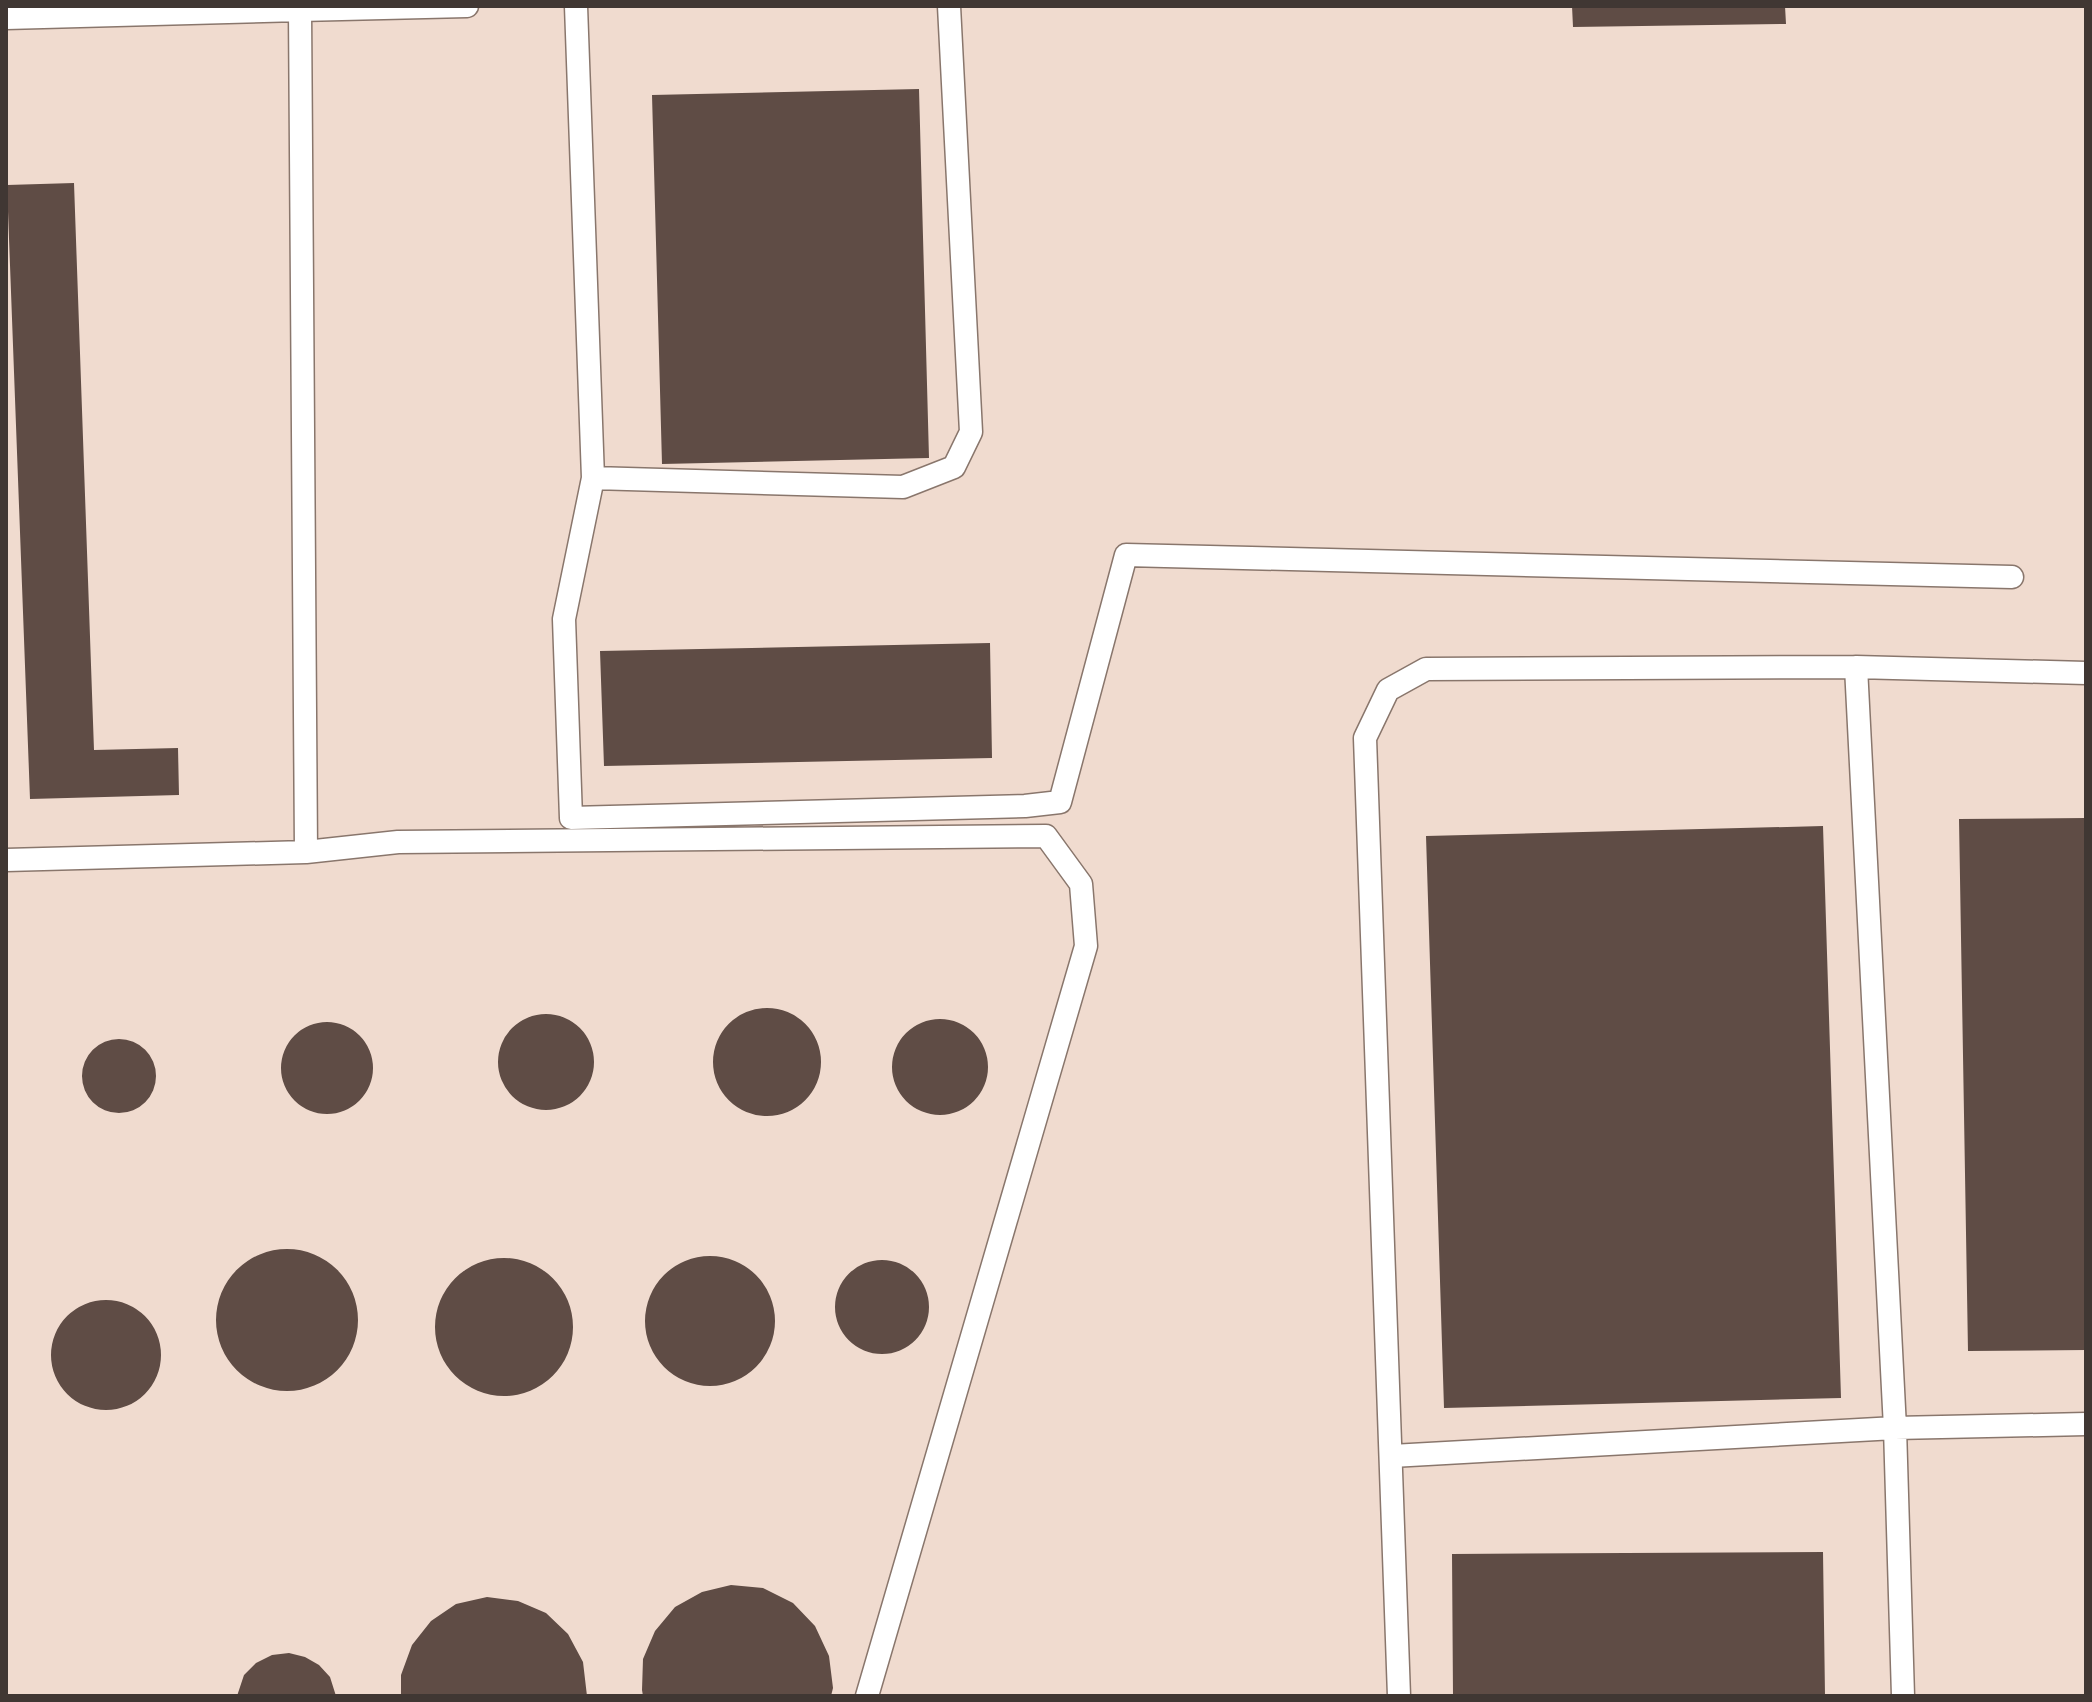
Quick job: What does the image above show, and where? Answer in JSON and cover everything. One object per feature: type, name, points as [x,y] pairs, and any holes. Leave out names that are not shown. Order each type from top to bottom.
[{"type":"lane","points":[[6,18],[467,6]]},
{"type":"lane","points":[[576,6],[593,478],[564,619],[571,818],[1025,806],[1060,802],[1126,555],[2012,577]]},
{"type":"lane","points":[[593,478],[903,487],[954,467],[971,432],[949,6]]},
{"type":"lane","points":[[300,10],[306,852]]},
{"type":"lane","points":[[1399,1696],[1365,738],[1388,690],[1426,669],[1856,667],[2086,673]]},
{"type":"lane","points":[[1856,667],[1895,1428],[1903,1696]]},
{"type":"lane","points":[[6,860],[306,852],[398,842],[1046,836],[1081,884],[1086,946],[867,1696]]},
{"type":"lane","points":[[1392,1456],[1895,1428],[2086,1424]]},
{"type":"building","points":[[1572,6],[1785,6],[1786,24],[1573,27]]},
{"type":"building","points":[[919,89],[929,458],[662,464],[652,95]]},
{"type":"building","points":[[74,183],[94,750],[178,748],[179,795],[30,799],[7,185]]},
{"type":"building","points":[[990,643],[992,758],[604,766],[600,651]]},
{"type":"building","points":[[2086,818],[2086,1350],[1968,1351],[1959,819]]},
{"type":"building","points":[[1823,826],[1841,1398],[1444,1408],[1426,836]]},
{"type":"building","points":[[767,1008],[788,1012],[805,1024],[817,1041],[821,1062],[817,1083],[805,1100],[788,1112],[767,1116],[746,1112],[729,1100],[717,1083],[713,1062],[717,1041],[729,1024],[746,1012]]},
{"type":"building","points":[[546,1014],[564,1017],[580,1028],[591,1044],[594,1062],[591,1080],[580,1096],[564,1107],[546,1110],[528,1107],[512,1096],[501,1080],[498,1062],[501,1044],[512,1028],[528,1017]]},
{"type":"building","points":[[940,1019],[958,1023],[974,1033],[984,1049],[988,1067],[984,1085],[974,1101],[958,1111],[940,1115],[922,1111],[906,1101],[896,1085],[892,1067],[896,1049],[906,1033],[922,1023]]},
{"type":"building","points":[[327,1022],[345,1025],[360,1035],[370,1050],[373,1068],[370,1086],[360,1101],[345,1111],[327,1114],[309,1111],[294,1101],[284,1086],[281,1068],[284,1050],[294,1035],[309,1025]]},
{"type":"building","points":[[119,1039],[140,1045],[150,1055],[156,1076],[150,1097],[140,1107],[119,1113],[98,1107],[88,1097],[82,1076],[88,1055],[98,1045]]},
{"type":"building","points":[[287,1249],[314,1255],[337,1270],[352,1293],[358,1320],[352,1347],[337,1370],[314,1385],[287,1391],[260,1385],[237,1370],[222,1347],[216,1320],[222,1293],[237,1270],[260,1255]]},
{"type":"building","points":[[710,1256],[735,1261],[756,1275],[770,1296],[775,1321],[770,1346],[756,1367],[735,1381],[710,1386],[685,1381],[664,1367],[650,1346],[645,1321],[650,1296],[664,1275],[685,1261]]},
{"type":"building","points":[[504,1258],[530,1263],[553,1278],[568,1301],[573,1327],[568,1353],[553,1376],[530,1391],[504,1396],[478,1391],[455,1376],[440,1353],[435,1327],[440,1301],[455,1278],[478,1263]]},
{"type":"building","points":[[882,1260],[900,1263],[915,1274],[926,1289],[929,1307],[926,1325],[915,1340],[900,1351],[882,1354],[864,1351],[849,1340],[838,1325],[835,1307],[838,1289],[849,1274],[864,1263]]},
{"type":"building","points":[[106,1300],[127,1304],[145,1316],[157,1334],[161,1355],[157,1376],[145,1394],[127,1406],[106,1410],[85,1406],[67,1394],[55,1376],[51,1355],[55,1334],[67,1316],[85,1304]]},
{"type":"building","points":[[1823,1552],[1825,1696],[1453,1696],[1452,1554]]},
{"type":"building","points":[[731,1585],[763,1588],[793,1603],[815,1626],[829,1656],[831,1696],[643,1696],[643,1659],[655,1631],[675,1607],[702,1592]]},
{"type":"building","points":[[487,1597],[518,1601],[546,1613],[568,1634],[583,1662],[587,1696],[401,1696],[401,1675],[412,1645],[431,1621],[456,1604]]},
{"type":"building","points":[[289,1653],[319,1665],[330,1677],[336,1696],[237,1696],[244,1675],[256,1663],[272,1655]]}]
